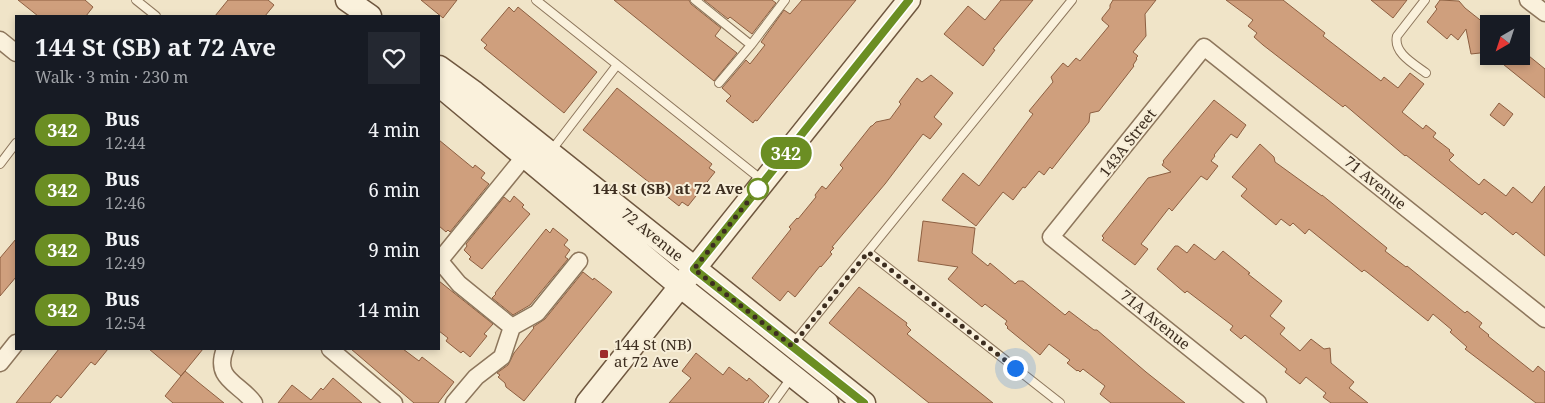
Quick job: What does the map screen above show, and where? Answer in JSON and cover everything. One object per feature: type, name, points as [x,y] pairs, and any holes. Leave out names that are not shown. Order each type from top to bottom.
[{"type":"main road","points":[[346,0],[362,15]]},
{"type":"main road","points":[[346,0],[368,15]]},
{"type":"main road","points":[[587,403],[909,0]]},
{"type":"main road","name":"72 Avenue","points":[[440,68],[550,152],[864,403]]},
{"type":"main road","name":"72 Avenue","points":[[440,86],[680,286],[827,403]]},
{"type":"street","points":[[1531,1],[1545,13]]},
{"type":"street","points":[[0,40],[15,52]]},
{"type":"street","name":"143A Street","points":[[1051,237],[1204,47]]},
{"type":"street","name":"71 Avenue","points":[[1204,47],[1545,319]]},
{"type":"street","points":[[440,259],[524,157]]},
{"type":"street","name":"71A Avenue","points":[[1051,237],[1258,403]]},
{"type":"street","points":[[440,261],[460,284],[512,327]]},
{"type":"street","points":[[454,403],[476,377],[502,357],[512,327],[537,314],[579,261]]},
{"type":"street","points":[[0,363],[15,344]]},
{"type":"street","points":[[225,350],[222,369],[227,379],[250,397],[254,403]]},
{"type":"street","points":[[331,350],[394,403]]},
{"type":"lane","points":[[136,0],[155,15]]},
{"type":"lane","points":[[536,0],[764,182]]},
{"type":"lane","points":[[695,0],[751,45]]},
{"type":"lane","points":[[719,83],[786,0]]},
{"type":"lane","points":[[792,346],[1072,0]]},
{"type":"lane","points":[[1425,0],[1397,36],[1396,42],[1400,52],[1426,73]]},
{"type":"lane","points":[[550,152],[617,65]]},
{"type":"lane","points":[[0,164],[15,144]]},
{"type":"lane","points":[[868,252],[1060,403]]},
{"type":"lane","points":[[773,403],[793,376]]},
{"type":"building","points":[[18,0],[85,0],[93,7],[87,15],[37,15]]},
{"type":"building","points":[[228,0],[268,0],[274,5],[266,15],[216,15]]},
{"type":"building","points":[[421,0],[457,0],[443,18]]},
{"type":"building","points":[[614,0],[689,0],[691,4],[721,28],[715,36],[737,53],[714,81]]},
{"type":"building","points":[[704,0],[772,0],[776,3],[752,34],[730,17],[728,19]]},
{"type":"building","points":[[802,0],[856,0],[757,121],[755,120],[753,123],[726,101],[731,96],[722,88],[746,60],[750,64],[765,45],[761,42],[784,10],[790,14]]},
{"type":"building","points":[[1001,0],[1033,0],[993,49],[995,50],[983,66],[944,34],[968,6],[985,20]]},
{"type":"building","points":[[1113,0],[1156,0],[1145,14],[1146,36],[1133,52],[1138,56],[1134,66],[1099,111],[1090,113],[1089,122],[1052,169],[1050,167],[1044,175],[1039,171],[1013,200],[1003,192],[976,226],[942,200],[963,173],[979,186],[1033,114],[1029,111],[1053,82],[1051,77],[1063,63],[1068,67],[1076,58],[1080,61],[1109,26],[1102,18],[1110,8]]},
{"type":"building","points":[[1226,0],[1283,0],[1325,33],[1323,36],[1381,81],[1384,77],[1398,88],[1410,73],[1424,84],[1402,112],[1423,129],[1426,125],[1436,133],[1433,137],[1454,155],[1449,160],[1457,167],[1479,185],[1484,179],[1506,196],[1513,187],[1532,203],[1545,186],[1545,256],[1516,232],[1513,235],[1485,212],[1482,215],[1405,156],[1345,105],[1343,107],[1263,45],[1254,37],[1257,33],[1248,26],[1253,20]]},
{"type":"building","points":[[1371,0],[1407,0],[1393,18]]},
{"type":"building","points":[[1440,0],[1459,1],[1480,20],[1480,53],[1471,54],[1466,29],[1458,40],[1451,34],[1447,39],[1427,22],[1437,9],[1435,7]]},
{"type":"building","points":[[509,7],[514,12],[518,7],[597,72],[564,113],[484,48],[487,45],[481,40]]},
{"type":"building","points":[[1530,57],[1545,69],[1545,98],[1504,65],[1530,65]]},
{"type":"building","points":[[931,75],[953,93],[934,117],[942,124],[930,139],[923,134],[885,184],[832,247],[834,248],[830,252],[832,254],[795,297],[788,291],[780,301],[752,278],[791,229],[789,227],[816,197],[815,195],[822,186],[826,189],[843,168],[840,165],[871,126],[876,122],[890,119],[901,104],[899,102],[917,78],[922,82]]},
{"type":"building","points":[[617,88],[712,164],[709,168],[715,172],[688,206],[682,202],[679,206],[583,130]]},
{"type":"building","points":[[1214,100],[1246,125],[1237,138],[1231,134],[1214,155],[1211,161],[1218,166],[1207,180],[1201,176],[1172,211],[1169,208],[1141,244],[1148,249],[1135,265],[1102,240],[1104,238],[1102,236],[1148,178],[1171,172],[1162,165],[1163,161]]},
{"type":"building","points":[[1499,103],[1513,114],[1504,126],[1490,115]]},
{"type":"building","points":[[440,141],[473,168],[475,165],[485,173],[481,178],[489,184],[450,232],[448,230],[446,232],[440,227]]},
{"type":"building","points":[[1260,144],[1274,157],[1275,162],[1322,195],[1387,248],[1385,251],[1407,266],[1465,313],[1467,311],[1482,323],[1479,327],[1488,336],[1533,372],[1538,366],[1545,372],[1545,403],[1536,403],[1465,349],[1467,347],[1450,332],[1452,330],[1433,314],[1428,321],[1367,272],[1364,270],[1362,272],[1309,229],[1305,234],[1293,223],[1290,226],[1281,219],[1276,225],[1241,196],[1247,189],[1232,177]]},
{"type":"building","points":[[514,196],[530,214],[482,269],[469,259],[471,257],[464,250],[467,246],[466,244],[504,197],[510,202]]},
{"type":"building","points":[[923,221],[975,228],[972,253],[988,266],[990,263],[1015,284],[1018,281],[1023,281],[1065,315],[1069,311],[1094,330],[1097,330],[1185,403],[1111,403],[1100,394],[1105,386],[1083,369],[1080,372],[1077,371],[1067,363],[1070,360],[1049,344],[1040,355],[1007,328],[1005,324],[1007,321],[985,304],[982,307],[948,279],[958,267],[918,261]]},
{"type":"building","points":[[553,228],[568,240],[564,245],[570,250],[565,257],[568,259],[530,305],[513,315],[492,298],[546,229],[550,233]]},
{"type":"building","points":[[15,240],[15,278],[0,296],[0,258]]},
{"type":"building","points":[[1194,244],[1215,260],[1223,251],[1282,301],[1270,316],[1285,328],[1280,334],[1300,351],[1311,339],[1324,349],[1330,348],[1331,363],[1354,382],[1349,388],[1368,403],[1331,403],[1323,397],[1326,393],[1306,377],[1300,384],[1285,372],[1287,369],[1245,335],[1241,339],[1230,330],[1233,326],[1187,291],[1185,293],[1157,269],[1175,246],[1178,246],[1187,253]]},
{"type":"building","points":[[583,272],[612,292],[524,401],[506,387],[497,373],[508,365],[514,353],[533,327],[545,319]]},
{"type":"building","points":[[440,282],[493,324],[484,334],[487,336],[470,357],[463,351],[461,353],[446,341],[448,338],[440,332]]},
{"type":"building","points":[[859,287],[907,323],[906,325],[911,330],[907,334],[993,403],[929,403],[829,323]]},
{"type":"building","points":[[58,350],[107,350],[95,365],[91,362],[61,398],[57,395],[50,403],[16,403]]},
{"type":"building","points":[[150,350],[202,350],[181,376]]},
{"type":"building","points":[[352,350],[404,350],[419,361],[422,357],[454,382],[438,403],[414,403]]},
{"type":"building","points":[[696,353],[723,375],[729,367],[747,381],[749,378],[769,396],[763,403],[669,403],[691,378],[682,371]]},
{"type":"building","points":[[185,371],[224,403],[173,403],[165,396]]},
{"type":"building","points":[[333,378],[362,403],[278,403],[292,385],[311,400]]},
{"type":"bus line","name":"342","points":[[864,403],[694,269],[909,0]]},
{"type":"place","name":"144 St (SB) at 72 Ave","points":[[758,189]]},
{"type":"place","name":"144 St (NB) at 72 Ave","points":[[604,354]]},
{"type":"route","points":[[758,189],[694,269],[792,346],[868,252],[1015,368]]}]
